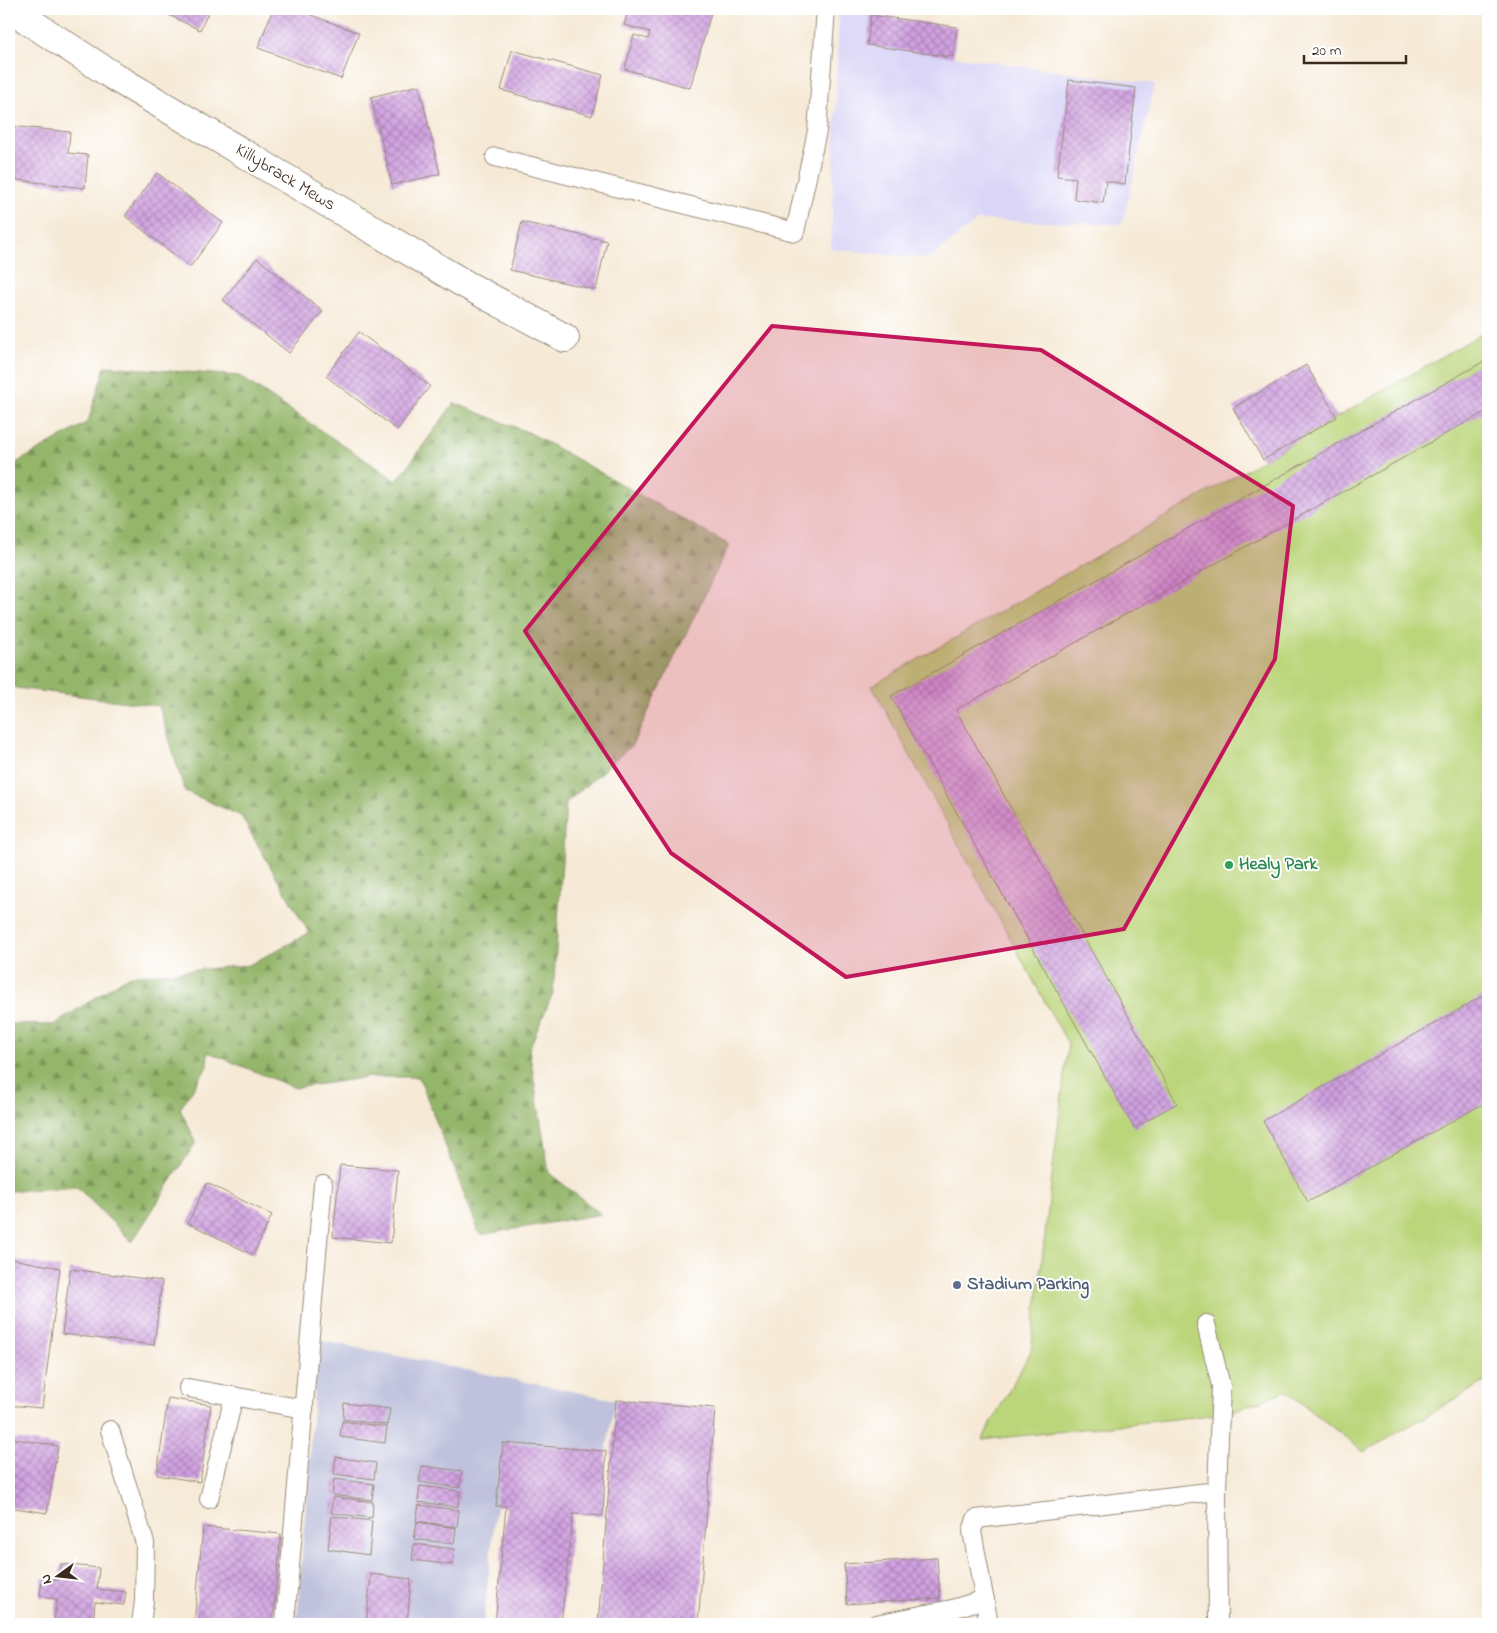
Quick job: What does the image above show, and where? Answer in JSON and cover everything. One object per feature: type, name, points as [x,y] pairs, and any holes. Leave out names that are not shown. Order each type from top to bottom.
[{"type":"street","name":"Killybrack Mews","points":[[10,9],[126,84],[463,283],[565,338]]},
{"type":"lane","points":[[495,156],[795,232],[817,131],[826,9]]},
{"type":"lane","points":[[285,1624],[324,1184]]},
{"type":"lane","points":[[1206,1324],[1221,1386],[1217,1491],[1218,1624]]},
{"type":"lane","points":[[188,1388],[304,1408]]},
{"type":"lane","points":[[209,1499],[234,1396]]},
{"type":"lane","points":[[110,1430],[145,1543],[144,1601],[141,1624]]},
{"type":"lane","points":[[989,1624],[972,1531],[976,1519],[1217,1491]]},
{"type":"lane","points":[[876,1624],[984,1600]]},
{"type":"highlighted area","points":[[772,326],[1041,350],[1293,506],[1275,659],[1124,929],[846,977],[671,853],[525,631]]},
{"type":"shaded area","points":[[839,9],[867,9],[871,15],[868,45],[1155,84],[1122,224],[978,220],[929,259],[831,249]]},
{"type":"shaded area","points":[[318,1340],[616,1400],[606,1451],[503,1443],[483,1624],[297,1624]]},
{"type":"green space","name":"Healy Park","points":[[1488,330],[1488,1380],[1364,1452],[1286,1391],[1229,1413],[982,1440],[1031,1351],[1068,1044],[872,686]]},
{"type":"green space","points":[[105,366],[239,376],[397,481],[454,403],[530,433],[729,545],[632,745],[566,803],[553,993],[529,1049],[549,1173],[601,1214],[480,1235],[419,1077],[369,1077],[295,1088],[208,1052],[207,1067],[180,1109],[196,1142],[132,1242],[77,1187],[9,1191],[9,1024],[54,1025],[128,976],[249,965],[309,933],[241,816],[185,791],[159,706],[16,688],[9,680],[9,467],[88,422]]},
{"type":"building","points":[[156,9],[210,9],[200,30]]},
{"type":"building","points":[[273,9],[295,9],[359,33],[341,79],[258,48]]},
{"type":"building","points":[[629,9],[712,9],[690,88],[625,69],[634,35],[648,39],[650,32],[624,25]]},
{"type":"building","points":[[871,15],[957,27],[953,57],[867,45]]},
{"type":"building","points":[[512,50],[603,75],[592,116],[501,90]]},
{"type":"building","points":[[1069,80],[1136,88],[1125,184],[1106,181],[1103,203],[1074,199],[1076,178],[1057,176]]},
{"type":"building","points":[[419,85],[440,174],[392,185],[371,97]]},
{"type":"building","points":[[9,126],[70,132],[68,153],[88,155],[85,188],[9,179]]},
{"type":"building","points":[[157,173],[223,223],[190,267],[125,216]]},
{"type":"building","points":[[522,222],[607,241],[596,290],[510,270]]},
{"type":"building","points":[[257,258],[323,311],[289,353],[223,300]]},
{"type":"building","points":[[359,332],[430,386],[397,430],[326,376]]},
{"type":"building","points":[[1488,359],[1488,410],[956,710],[1177,1103],[1134,1128],[891,696]]},
{"type":"building","points":[[1306,365],[1337,417],[1263,460],[1233,408]]},
{"type":"building","points":[[1488,993],[1488,1101],[1308,1202],[1263,1121]]},
{"type":"building","points":[[340,1165],[398,1170],[391,1243],[333,1237]]},
{"type":"building","points":[[207,1183],[272,1215],[253,1255],[188,1223]]},
{"type":"building","points":[[12,1259],[60,1268],[42,1408],[9,1405],[9,1286]]},
{"type":"building","points":[[70,1269],[162,1281],[154,1345],[62,1334]]},
{"type":"building","points":[[168,1398],[211,1405],[200,1482],[157,1475]]},
{"type":"building","points":[[616,1400],[715,1408],[698,1624],[598,1624]]},
{"type":"building","points":[[344,1403],[390,1409],[387,1425],[343,1419]]},
{"type":"building","points":[[342,1421],[387,1427],[385,1443],[340,1437]]},
{"type":"building","points":[[9,1438],[58,1446],[47,1513],[9,1507]]},
{"type":"building","points":[[503,1443],[606,1451],[603,1516],[573,1514],[561,1624],[495,1624],[506,1506],[496,1506]]},
{"type":"building","points":[[336,1457],[376,1463],[374,1479],[334,1474]]},
{"type":"building","points":[[422,1466],[462,1471],[459,1488],[419,1482]]},
{"type":"building","points":[[334,1479],[374,1484],[372,1500],[332,1495]]},
{"type":"building","points":[[420,1486],[460,1491],[458,1507],[418,1502]]},
{"type":"building","points":[[333,1497],[373,1502],[372,1518],[331,1513]]},
{"type":"building","points":[[419,1505],[459,1510],[457,1527],[416,1521]]},
{"type":"building","points":[[332,1516],[372,1521],[369,1555],[328,1549]]},
{"type":"building","points":[[417,1522],[456,1528],[454,1544],[414,1539]]},
{"type":"building","points":[[203,1527],[281,1534],[273,1624],[194,1624]]},
{"type":"building","points":[[414,1544],[455,1549],[453,1565],[412,1560]]},
{"type":"building","points":[[937,1558],[940,1598],[847,1604],[844,1564]]},
{"type":"building","points":[[61,1564],[99,1568],[97,1589],[126,1592],[124,1605],[95,1602],[93,1624],[54,1624],[57,1599],[40,1597],[42,1578],[59,1580]]},
{"type":"building","points":[[371,1574],[411,1579],[407,1624],[366,1624]]},
{"type":"place","name":"Healy Park","points":[[1229,865]]},
{"type":"place","name":"Stadium Parking","points":[[957,1285]]}]
